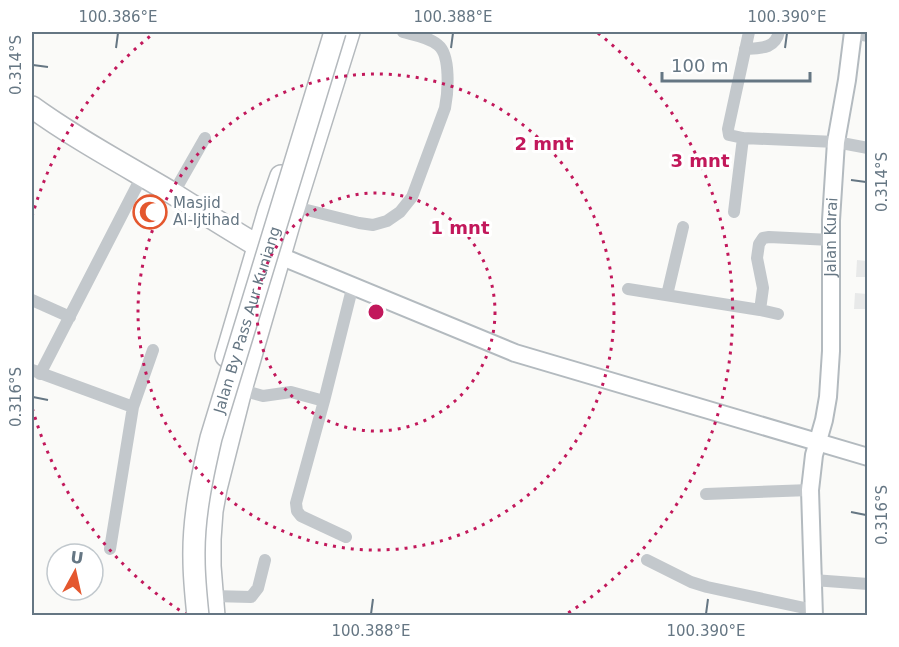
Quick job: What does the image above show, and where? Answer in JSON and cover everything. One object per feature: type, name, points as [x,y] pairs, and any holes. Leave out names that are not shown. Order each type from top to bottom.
[{"type":"highway","name":"Jalan By Pass Aur Kuniang","points":[[189,615],[186,594],[186,532],[195,476],[210,411],[258,246],[326,32]]},
{"type":"highway","name":"Jalan By Pass Aur Kuniang","points":[[198,615],[194,558],[195,530],[211,438],[335,32]]},
{"type":"highway","name":"Jalan By Pass Aur Kuniang","points":[[211,609],[201,557],[202,530],[219,439],[250,329],[342,32]]},
{"type":"highway","name":"Jalan By Pass Aur Kuniang","points":[[211,609],[210,539],[212,511],[221,466],[280,256],[349,32]]},
{"type":"highway","points":[[32,107],[258,246]]},
{"type":"highway","points":[[301,114],[322,121]]},
{"type":"street","points":[[295,207],[373,225],[387,221],[400,212],[412,197],[445,108],[448,82],[444,53],[440,46],[433,41],[402,32]]},
{"type":"street","points":[[749,32],[728,129],[729,135],[743,138],[836,142],[867,148]]},
{"type":"street","points":[[746,49],[765,48],[773,44],[779,32]]},
{"type":"street","name":"Jalan Kurai","points":[[814,613],[810,490],[816,443],[824,420],[828,397],[831,351],[831,240],[836,142],[858,34]]},
{"type":"street","points":[[173,194],[205,138]]},
{"type":"street","points":[[734,212],[743,138]]},
{"type":"street","points":[[133,407],[36,372],[70,317],[142,176]]},
{"type":"street","points":[[667,295],[683,227]]},
{"type":"street","points":[[760,310],[763,288],[757,258],[759,244],[763,238],[831,240]]},
{"type":"street","points":[[280,256],[515,353],[867,457]]},
{"type":"street","points":[[346,537],[301,516],[296,503],[353,285]]},
{"type":"street","points":[[628,289],[778,314]]},
{"type":"street","points":[[32,300],[70,317]]},
{"type":"street","points":[[110,549],[133,407],[153,350]]},
{"type":"street","points":[[241,390],[263,396],[291,392],[324,401]]},
{"type":"street","points":[[706,494],[810,490]]},
{"type":"street","points":[[211,609],[251,597],[258,588],[265,560]]},
{"type":"street","points":[[648,560],[691,582],[814,613]]},
{"type":"street","points":[[813,580],[867,584]]},
{"type":"shaded area","points":[[857,260],[867,261],[867,277],[856,277]]},
{"type":"shaded area","points":[[855,293],[867,294],[867,309],[854,309]]},
{"type":"place","name":"Masjid Al-Ijtihad","points":[[150,212]]}]
